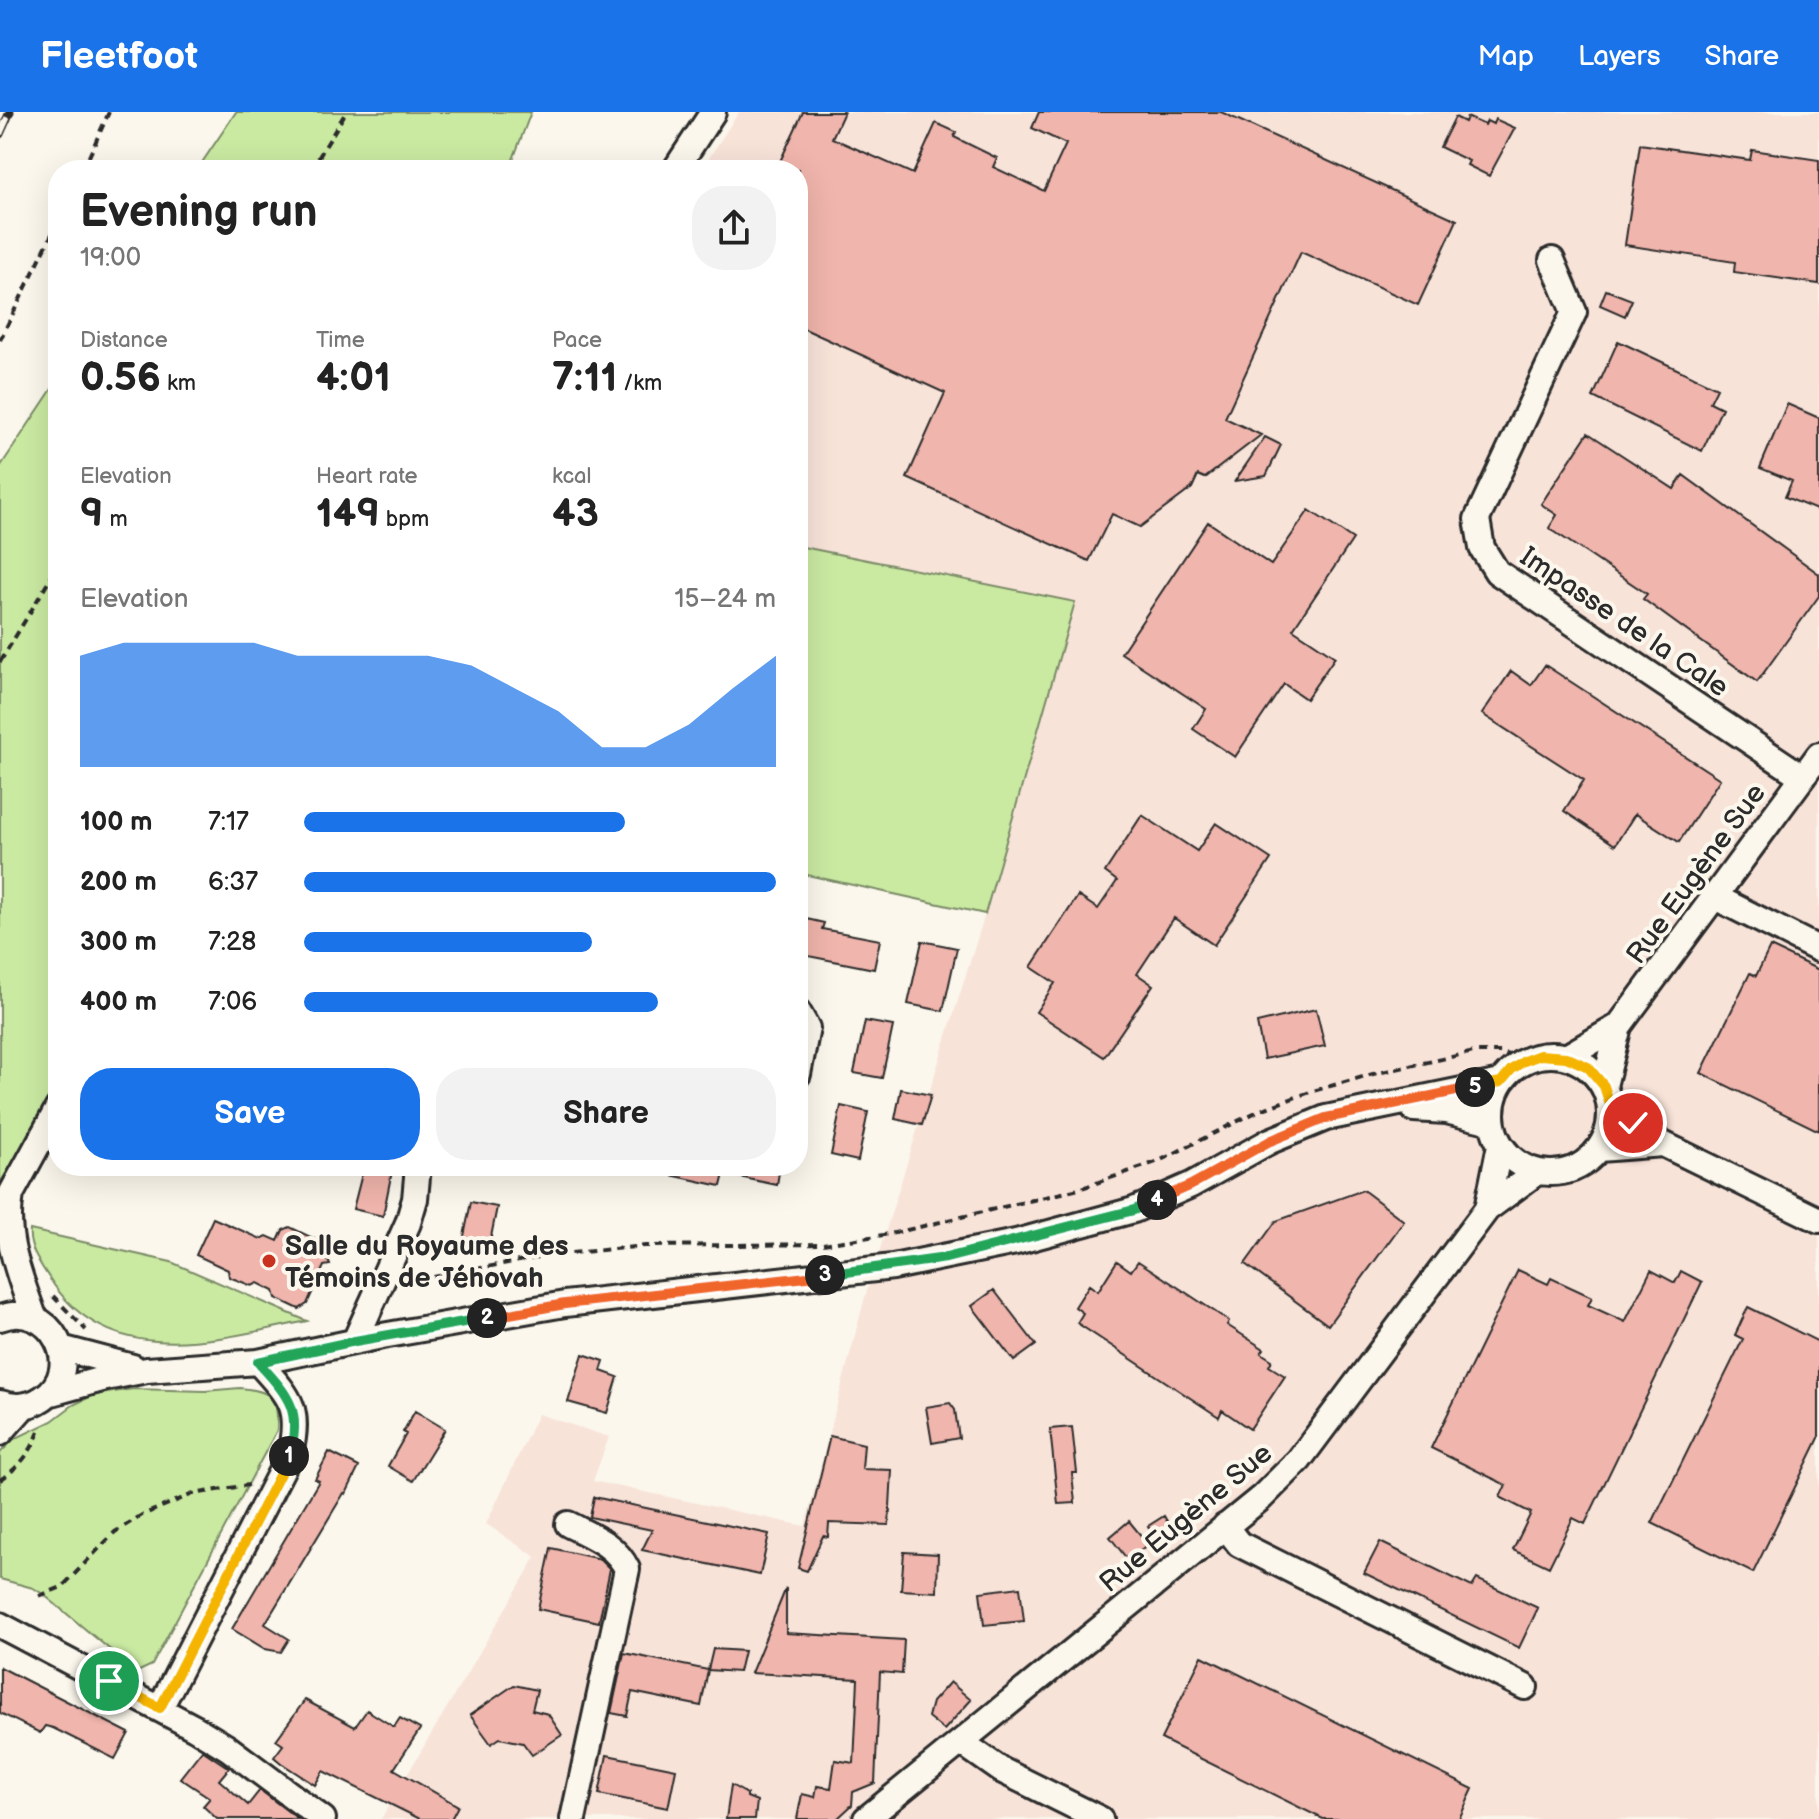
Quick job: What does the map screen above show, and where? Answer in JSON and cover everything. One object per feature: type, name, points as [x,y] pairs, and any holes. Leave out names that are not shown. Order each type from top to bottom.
[{"type":"street","points":[[682,160],[713,112]]},
{"type":"street","name":"Impasse de la Cale","points":[[1552,260],[1574,312],[1477,519],[1482,548],[1497,572],[1803,777]]},
{"type":"street","name":"Rue Eugène Sue","points":[[1566,1057],[1619,1026],[1819,755]]},
{"type":"street","points":[[1715,897],[1818,949]]},
{"type":"street","name":"Rue Eugène Sue","points":[[1607,1097],[1619,1026]]},
{"type":"street","points":[[1607,1097],[1606,1137],[1587,1162],[1571,1170],[1537,1172],[1521,1165],[1500,1145],[1492,1122],[1492,1108],[1501,1082],[1511,1070],[1540,1055],[1566,1057],[1588,1067],[1607,1097],[1663,1144],[1819,1220]]},
{"type":"street","points":[[0,1433],[12,1404],[37,1402],[48,1394],[147,1370],[258,1362],[355,1341],[565,1304],[893,1267],[960,1255],[1134,1210],[1191,1185],[1270,1141],[1326,1118],[1501,1082]]},
{"type":"street","points":[[1388,1107],[1446,1111],[1492,1122]]},
{"type":"street","points":[[34,1317],[16,1269],[8,1229],[8,1207],[11,1194],[48,1126]]},
{"type":"street","points":[[1599,1149],[1663,1144]]},
{"type":"street","name":"Rue Eugène Sue","points":[[1487,1209],[1500,1145]]},
{"type":"street","name":"Rue Eugène Sue","points":[[866,1819],[1262,1497],[1299,1460],[1487,1209],[1537,1172]]},
{"type":"street","points":[[355,1341],[408,1223],[417,1176]]},
{"type":"street","points":[[0,1309],[16,1269]]},
{"type":"street","points":[[0,1318],[21,1314],[34,1317],[51,1329],[61,1348],[61,1373],[48,1394]]},
{"type":"street","points":[[61,1348],[94,1359],[147,1370]]},
{"type":"street","points":[[160,1708],[290,1454],[294,1433],[293,1407],[258,1362]]},
{"type":"street","points":[[568,1524],[609,1545],[621,1556],[627,1569],[573,1819]]},
{"type":"street","points":[[1225,1526],[1239,1544],[1525,1687]]},
{"type":"street","points":[[0,1625],[160,1708],[228,1748],[323,1819]]},
{"type":"street","points":[[961,1742],[1001,1770],[1100,1819]]},
{"type":"path","points":[[87,160],[109,112]]},
{"type":"path","points":[[317,160],[346,112]]},
{"type":"path","points":[[0,340],[48,242]]},
{"type":"path","points":[[0,662],[48,583]]},
{"type":"path","points":[[374,1296],[406,1282],[551,1255],[645,1246],[823,1244],[890,1234],[1079,1189],[1159,1161],[1260,1110],[1373,1074],[1474,1052],[1501,1052],[1524,1061]]},
{"type":"path","points":[[0,1480],[33,1450],[41,1426]]},
{"type":"path","points":[[39,1596],[62,1587],[115,1532],[142,1515],[193,1494],[275,1483]]},
{"type":"shaded area","points":[[739,112],[1819,112],[1819,1819],[381,1819],[536,1557],[486,1524],[538,1414],[609,1437],[593,1481],[805,1526],[865,1297],[985,914],[1075,603],[808,548],[808,160],[708,160]]},
{"type":"green space","points":[[236,112],[531,112],[513,160],[204,160]]},
{"type":"green space","points":[[48,395],[48,1106],[0,1183],[0,467]]},
{"type":"green space","points":[[808,548],[1075,602],[985,914],[808,875]]},
{"type":"green space","points":[[30,1230],[171,1262],[307,1321],[202,1340],[167,1342],[134,1338],[103,1327],[74,1308],[39,1262],[31,1243]]},
{"type":"green space","points":[[240,1388],[260,1391],[271,1398],[277,1410],[277,1430],[152,1665],[137,1672],[43,1594],[0,1579],[0,1453],[14,1439],[52,1421],[73,1405],[94,1395],[133,1389],[205,1391]]},
{"type":"building","points":[[803,112],[844,112],[832,138],[913,174],[936,123],[956,132],[954,137],[997,158],[993,167],[1044,191],[1066,144],[1032,128],[1039,112],[1221,112],[1457,220],[1418,305],[1301,252],[1225,418],[1261,435],[1205,478],[1198,475],[1192,488],[1140,527],[1112,514],[1089,561],[907,478],[945,393],[808,331],[808,160],[781,160]]},
{"type":"building","points":[[1455,117],[1465,122],[1467,117],[1485,125],[1487,121],[1493,124],[1495,119],[1515,128],[1489,176],[1467,165],[1469,161],[1440,147]]},
{"type":"building","points":[[1640,144],[1750,160],[1752,150],[1819,160],[1819,284],[1734,272],[1735,262],[1625,245]]},
{"type":"building","points":[[1606,290],[1632,300],[1625,316],[1600,305]]},
{"type":"building","points":[[1618,341],[1717,388],[1710,402],[1722,408],[1702,451],[1593,397]]},
{"type":"building","points":[[1787,404],[1819,418],[1819,511],[1785,497],[1792,481],[1760,468]]},
{"type":"building","points":[[1588,433],[1674,489],[1683,475],[1819,574],[1819,596],[1757,682],[1643,599],[1647,594],[1549,528],[1557,515],[1541,504]]},
{"type":"building","points":[[1265,437],[1281,445],[1266,476],[1235,481]]},
{"type":"building","points":[[1309,510],[1353,539],[1293,629],[1335,657],[1306,699],[1284,684],[1235,757],[1193,729],[1206,709],[1121,653],[1208,522],[1271,565]]},
{"type":"building","points":[[1545,665],[1720,779],[1679,842],[1635,814],[1615,845],[1564,811],[1584,780],[1482,714],[1511,671],[1531,685]]},
{"type":"building","points":[[1142,815],[1197,851],[1216,823],[1271,859],[1214,945],[1174,918],[1137,974],[1153,985],[1104,1057],[1036,1012],[1055,983],[1031,967],[1078,896],[1098,909],[1117,881],[1105,872]]},
{"type":"building","points":[[808,919],[824,923],[822,929],[880,940],[874,969],[808,956]]},
{"type":"building","points":[[922,941],[957,948],[943,1011],[908,1004]]},
{"type":"building","points":[[1770,947],[1819,970],[1819,1131],[1701,1073],[1750,973],[1756,976]]},
{"type":"building","points":[[1316,1009],[1325,1046],[1264,1059],[1257,1023]]},
{"type":"building","points":[[865,1021],[893,1026],[882,1078],[854,1073]]},
{"type":"building","points":[[901,1089],[931,1095],[922,1125],[895,1119]]},
{"type":"building","points":[[841,1106],[868,1112],[858,1161],[831,1155]]},
{"type":"building","points":[[361,1176],[391,1176],[383,1216],[353,1209]]},
{"type":"building","points":[[675,1176],[724,1176],[721,1186]]},
{"type":"building","points":[[734,1176],[778,1176],[777,1185]]},
{"type":"building","points":[[1363,1190],[1404,1221],[1328,1325],[1245,1264],[1276,1221]]},
{"type":"building","points":[[471,1202],[497,1207],[489,1247],[463,1241]]},
{"type":"building","name":"Salle du Royaume des Témoins de Jéhovah","points":[[213,1218],[261,1239],[267,1236],[278,1241],[283,1230],[290,1227],[327,1245],[330,1265],[324,1266],[307,1304],[299,1309],[276,1298],[274,1291],[258,1283],[252,1286],[229,1277],[228,1270],[196,1255]]},
{"type":"building","points":[[1117,1261],[1131,1271],[1138,1261],[1229,1321],[1227,1325],[1264,1349],[1261,1353],[1272,1360],[1269,1366],[1285,1376],[1250,1429],[1222,1410],[1219,1417],[1077,1323],[1083,1313],[1075,1307],[1089,1285],[1098,1291]]},
{"type":"building","points":[[1518,1270],[1548,1284],[1551,1278],[1592,1297],[1588,1305],[1625,1322],[1651,1270],[1675,1283],[1681,1271],[1702,1282],[1585,1524],[1573,1518],[1549,1567],[1513,1550],[1531,1513],[1500,1497],[1506,1485],[1431,1448]]},
{"type":"building","points":[[994,1290],[1036,1345],[1014,1361],[972,1306]]},
{"type":"building","points":[[1748,1307],[1819,1342],[1819,1438],[1753,1573],[1652,1523],[1743,1339],[1735,1335]]},
{"type":"building","points":[[583,1354],[604,1361],[601,1371],[618,1377],[607,1413],[568,1402]]},
{"type":"building","points":[[950,1403],[955,1410],[959,1438],[932,1443],[926,1407]]},
{"type":"building","points":[[415,1411],[445,1429],[413,1481],[388,1466]]},
{"type":"building","points":[[1072,1427],[1077,1473],[1072,1473],[1075,1503],[1058,1504],[1050,1429]]},
{"type":"building","points":[[830,1436],[864,1444],[862,1469],[892,1470],[889,1525],[829,1523],[828,1537],[823,1536],[807,1571],[798,1568]]},
{"type":"building","points":[[329,1452],[359,1467],[346,1494],[265,1624],[289,1639],[281,1652],[265,1649],[232,1629],[319,1481],[315,1479]]},
{"type":"building","points":[[594,1497],[769,1534],[760,1575],[642,1550],[652,1530],[590,1517]]},
{"type":"building","points":[[1164,1516],[1175,1535],[1159,1544],[1148,1526]]},
{"type":"building","points":[[1129,1521],[1148,1544],[1128,1560],[1110,1537]]},
{"type":"building","points":[[1380,1542],[1472,1587],[1477,1579],[1538,1608],[1519,1648],[1364,1573]]},
{"type":"building","points":[[551,1548],[600,1559],[610,1569],[599,1622],[538,1609]]},
{"type":"building","points":[[904,1552],[938,1554],[937,1592],[901,1590]]},
{"type":"building","points":[[1020,1587],[1024,1621],[984,1625],[980,1592]]},
{"type":"building","points":[[786,1588],[786,1633],[904,1640],[902,1674],[880,1672],[875,1783],[853,1792],[852,1805],[837,1819],[797,1819],[802,1794],[815,1797],[817,1786],[831,1788],[835,1760],[854,1763],[858,1679],[751,1673]]},
{"type":"building","points":[[713,1649],[744,1651],[739,1672],[708,1670]]},
{"type":"building","points":[[624,1653],[708,1670],[701,1706],[632,1692],[627,1716],[611,1713]]},
{"type":"building","points":[[1202,1656],[1473,1789],[1459,1819],[1323,1819],[1161,1739]]},
{"type":"building","points":[[0,1667],[129,1733],[115,1759],[53,1728],[45,1726],[40,1733],[0,1713]]},
{"type":"building","points":[[950,1682],[971,1700],[944,1730],[928,1717],[932,1702]]},
{"type":"building","points":[[514,1685],[537,1690],[532,1710],[548,1714],[562,1735],[532,1755],[523,1743],[500,1738],[491,1744],[470,1715]]},
{"type":"building","points":[[305,1700],[355,1727],[367,1710],[394,1727],[400,1718],[420,1729],[394,1769],[458,1806],[451,1819],[420,1819],[323,1771],[315,1785],[281,1763],[274,1757],[283,1745],[276,1740]]},
{"type":"building","points":[[202,1750],[229,1768],[219,1780],[248,1805],[260,1790],[298,1819],[217,1819],[203,1806],[210,1798],[180,1778]]},
{"type":"building","points":[[607,1755],[676,1769],[668,1808],[599,1794]]},
{"type":"building","points":[[731,1785],[757,1801],[755,1819],[726,1819]]},
{"type":"railway","points":[[0,134],[10,112]]},
{"type":"place","name":"Salle du Royaume des Témoins de Jéhovah","points":[[269,1261]]},
{"type":"route","points":[[109,1681],[160,1708],[290,1454],[294,1433],[293,1407],[258,1362],[382,1336],[565,1304],[893,1267],[1016,1242],[1134,1210],[1191,1185],[1270,1141],[1326,1118],[1501,1082],[1511,1070],[1540,1055],[1566,1057],[1588,1067],[1604,1086],[1611,1108],[1633,1123]]}]
